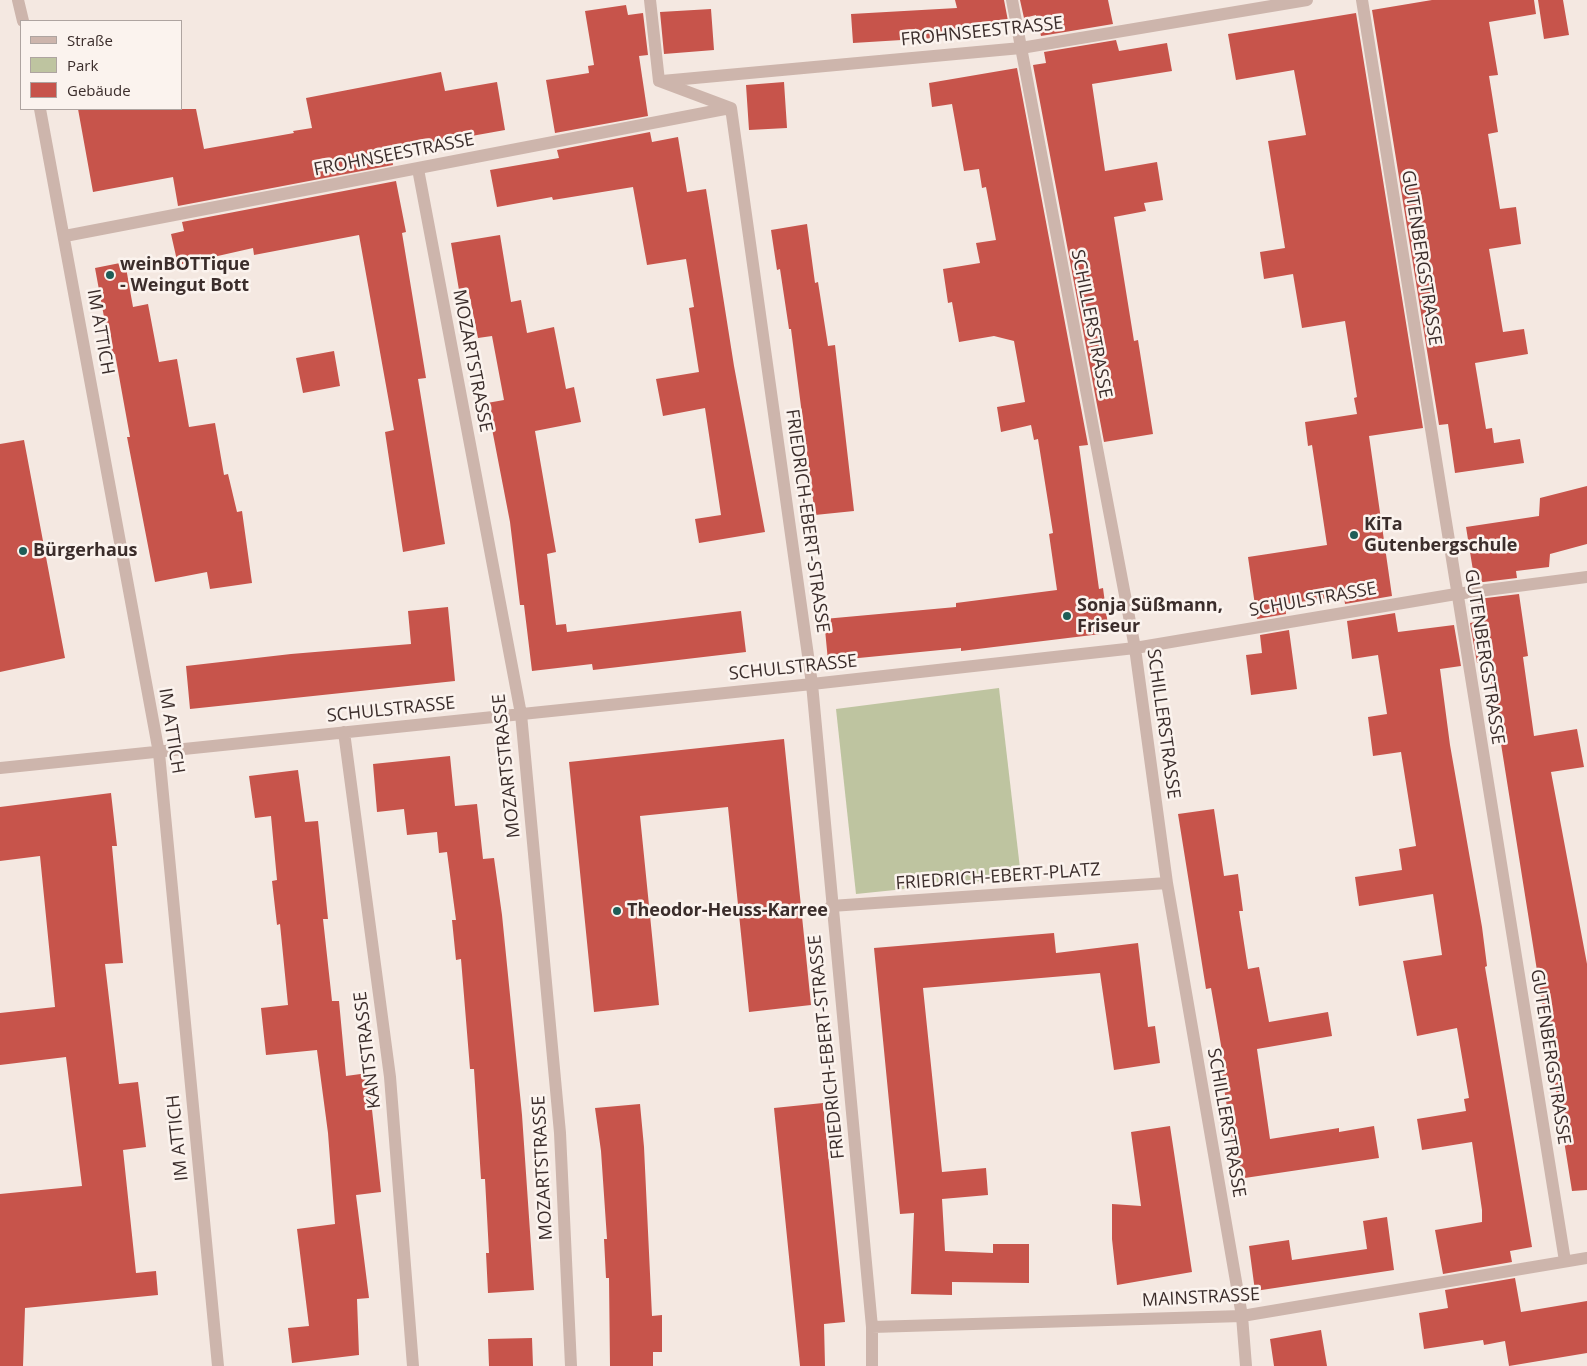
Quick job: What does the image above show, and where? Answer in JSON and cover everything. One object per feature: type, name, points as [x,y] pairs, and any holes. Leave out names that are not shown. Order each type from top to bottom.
[{"type":"street","points":[[18,0],[23,20]]},
{"type":"street","points":[[650,0],[660,81],[731,108]]},
{"type":"street","name":"SCHILLERSTRASSE","points":[[1012,0],[1135,648],[1166,883],[1242,1316],[1246,1366]]},
{"type":"street","name":"FROHNSEESTRASSE","points":[[660,81],[1021,48],[1307,0]]},
{"type":"street","name":"GUTENBERGSTRASSE","points":[[1362,0],[1456,594],[1565,1261]]},
{"type":"street","name":"FROHNSEESTRASSE","points":[[65,236],[731,108]]},
{"type":"street","name":"FRIEDRICH-EBERT-STRASSE","points":[[731,108],[812,684],[831,906],[872,1327],[872,1366]]},
{"type":"street","name":"IM ATTICH","points":[[40,110],[159,753],[218,1366]]},
{"type":"street","name":"MOZARTSTRASSE","points":[[418,169],[521,714],[560,1133],[571,1366]]},
{"type":"street","name":"SCHULSTRASSE","points":[[0,768],[812,684],[1135,648],[1456,594],[1587,577]]},
{"type":"street","name":"KANTSTRASSE","points":[[344,732],[390,1077],[413,1366]]},
{"type":"street","name":"FRIEDRICH-EBERT-PLATZ","points":[[831,906],[1166,883]]},
{"type":"street","name":"MAINSTRASSE","points":[[872,1327],[1242,1316],[1587,1258]]},
{"type":"green space","points":[[999,688],[1021,877],[856,894],[836,709]]},
{"type":"building","points":[[955,0],[1004,0],[1008,21],[934,38],[853,43],[851,14],[957,8]]},
{"type":"building","points":[[1020,0],[1108,0],[1113,24],[1041,36],[1036,15],[1024,18]]},
{"type":"building","points":[[1432,0],[1534,0],[1536,14],[1489,22],[1498,75],[1489,76],[1498,132],[1488,134],[1500,209],[1516,207],[1521,244],[1489,249],[1503,332],[1524,329],[1528,354],[1475,363],[1486,429],[1492,428],[1494,443],[1520,439],[1524,463],[1455,473],[1448,424],[1439,425],[1372,10]]},
{"type":"building","points":[[1538,0],[1563,0],[1569,35],[1544,39]]},
{"type":"building","points":[[626,5],[628,15],[643,13],[648,55],[639,56],[648,116],[555,133],[546,80],[589,73],[588,66],[594,65],[585,11]]},
{"type":"building","points":[[711,9],[714,50],[664,54],[660,12]]},
{"type":"building","points":[[1356,13],[1423,428],[1369,436],[1392,596],[1345,604],[1344,596],[1285,604],[1286,614],[1257,619],[1248,557],[1327,545],[1312,445],[1308,446],[1305,422],[1357,414],[1354,398],[1357,397],[1345,321],[1302,328],[1293,274],[1264,279],[1260,252],[1285,248],[1268,141],[1306,135],[1294,70],[1236,80],[1228,34]]},
{"type":"building","points":[[1116,40],[1119,51],[1167,43],[1172,71],[1092,84],[1105,171],[1157,162],[1163,200],[1144,203],[1146,211],[1114,217],[1134,341],[1138,340],[1153,434],[1104,442],[1033,65],[1046,63],[1044,52]]},
{"type":"building","points":[[1017,68],[1088,445],[1079,446],[1099,589],[1103,588],[1109,633],[961,651],[961,648],[828,661],[824,619],[956,607],[956,603],[1057,590],[1049,534],[1053,533],[1038,439],[1034,440],[1031,425],[1001,432],[997,407],[1025,402],[1014,341],[994,336],[959,342],[952,302],[948,303],[943,269],[980,263],[976,243],[996,240],[986,187],[982,188],[979,169],[964,171],[952,104],[932,107],[929,83]]},
{"type":"building","points":[[441,72],[445,91],[497,82],[505,130],[399,149],[391,152],[393,165],[178,206],[173,177],[93,192],[78,110],[196,109],[204,149],[312,128],[306,98]]},
{"type":"building","points":[[784,82],[787,128],[749,130],[746,85]]},
{"type":"building","points":[[650,132],[652,142],[678,137],[687,192],[706,189],[734,366],[765,532],[699,543],[695,519],[721,515],[705,408],[663,416],[656,379],[699,372],[689,308],[694,307],[686,259],[647,265],[633,187],[553,200],[552,197],[497,207],[490,170],[559,158],[557,150]]},
{"type":"building","points":[[396,181],[406,232],[402,233],[426,378],[418,379],[445,544],[403,552],[385,432],[394,430],[359,235],[254,255],[253,248],[178,265],[171,234],[184,231],[182,222]]},
{"type":"building","points":[[807,224],[815,283],[818,282],[828,346],[835,345],[854,511],[815,515],[791,329],[789,329],[780,269],[777,270],[771,230]]},
{"type":"building","points":[[500,235],[511,302],[521,300],[527,333],[554,327],[566,389],[574,387],[581,422],[535,431],[556,552],[547,554],[556,625],[566,624],[567,632],[741,611],[746,652],[593,670],[592,664],[532,671],[524,605],[520,605],[510,522],[487,403],[504,400],[492,336],[478,338],[468,288],[459,290],[451,243]]},
{"type":"building","points":[[125,262],[133,307],[148,304],[159,362],[177,359],[189,427],[215,423],[224,475],[228,474],[237,512],[242,511],[252,583],[210,589],[207,572],[155,582],[127,437],[130,437],[115,354],[111,355],[95,268]]},
{"type":"building","points":[[334,351],[340,386],[303,393],[296,358]]},
{"type":"building","name":"Bürgerhaus","points":[[24,440],[65,658],[0,672],[0,444]]},
{"type":"building","points":[[1587,486],[1587,544],[1550,554],[1549,567],[1516,571],[1517,578],[1475,583],[1466,527],[1539,516],[1540,498]]},
{"type":"building","points":[[1519,594],[1528,656],[1523,657],[1534,736],[1577,729],[1584,767],[1551,772],[1587,964],[1587,1190],[1572,1191],[1488,662],[1477,663],[1470,623],[1481,621],[1478,599]]},
{"type":"building","points":[[448,607],[455,681],[190,709],[186,666],[291,654],[411,644],[408,611]]},
{"type":"building","points":[[1395,613],[1398,632],[1454,625],[1461,666],[1440,669],[1450,745],[1482,927],[1487,966],[1485,967],[1532,1247],[1510,1251],[1512,1262],[1443,1274],[1435,1230],[1482,1222],[1482,1210],[1472,1142],[1422,1150],[1417,1119],[1466,1111],[1464,1099],[1469,1098],[1457,1028],[1417,1036],[1403,961],[1442,955],[1433,894],[1359,906],[1355,877],[1402,870],[1399,849],[1416,846],[1401,752],[1373,756],[1368,717],[1387,714],[1378,655],[1352,659],[1347,621]]},
{"type":"building","points":[[1289,630],[1297,689],[1251,695],[1246,655],[1262,653],[1260,635]]},
{"type":"building","name":"Theodor-Heuss-Karree","points":[[784,739],[811,1005],[749,1012],[728,807],[640,816],[659,1005],[594,1012],[569,762]]},
{"type":"building","points":[[450,756],[455,806],[477,804],[483,859],[494,858],[502,915],[522,1115],[534,1290],[488,1293],[486,1253],[489,1253],[485,1179],[481,1179],[474,1069],[470,1069],[461,959],[456,960],[452,920],[456,920],[447,852],[439,853],[437,832],[407,835],[404,809],[377,812],[373,764]]},
{"type":"building","points":[[298,770],[305,822],[318,821],[328,919],[323,919],[332,1001],[339,1001],[346,1076],[368,1073],[381,1192],[356,1195],[369,1298],[357,1299],[359,1355],[292,1363],[288,1328],[309,1326],[297,1229],[335,1224],[328,1133],[317,1050],[266,1055],[261,1008],[288,1005],[280,924],[277,925],[272,881],[277,880],[271,816],[255,818],[249,776]]},
{"type":"building","points":[[111,793],[117,846],[112,846],[123,963],[105,964],[119,1084],[138,1082],[146,1147],[123,1150],[136,1273],[156,1271],[158,1295],[25,1308],[23,1366],[0,1366],[0,1194],[82,1186],[66,1057],[0,1065],[0,1013],[55,1007],[40,856],[0,861],[0,807]]},
{"type":"building","points":[[1214,809],[1224,876],[1238,874],[1243,911],[1239,911],[1248,969],[1259,967],[1269,1022],[1328,1012],[1332,1036],[1257,1049],[1270,1139],[1339,1128],[1339,1132],[1374,1126],[1379,1158],[1238,1179],[1222,1075],[1226,1074],[1211,988],[1206,989],[1178,814]]},
{"type":"building","points":[[1054,933],[1056,953],[1138,943],[1148,1027],[1155,1026],[1160,1063],[1114,1070],[1100,973],[923,988],[942,1172],[986,1168],[988,1195],[942,1199],[945,1251],[993,1253],[993,1244],[1029,1244],[1029,1283],[952,1282],[952,1295],[911,1294],[914,1213],[900,1214],[874,948]]},
{"type":"building","points":[[823,1103],[845,1322],[824,1324],[825,1366],[800,1366],[774,1108]]},
{"type":"building","points":[[640,1104],[644,1147],[652,1316],[662,1315],[662,1352],[653,1352],[653,1366],[610,1366],[609,1278],[606,1278],[604,1239],[607,1239],[601,1151],[595,1108]]},
{"type":"building","points":[[1170,1126],[1192,1272],[1117,1285],[1112,1239],[1112,1204],[1141,1206],[1131,1132]]},
{"type":"building","points":[[1387,1217],[1394,1270],[1255,1291],[1249,1246],[1289,1240],[1292,1260],[1367,1249],[1363,1221]]},
{"type":"building","points":[[1515,1278],[1521,1312],[1587,1301],[1587,1353],[1509,1366],[1505,1341],[1484,1345],[1483,1340],[1424,1349],[1419,1313],[1448,1308],[1445,1290]]},
{"type":"building","points":[[1321,1330],[1327,1366],[1274,1366],[1270,1339]]},
{"type":"building","points":[[532,1338],[533,1366],[489,1366],[488,1339]]},
{"type":"place","name":"weinBOTTique - Weingut Bott","points":[[110,275]]},
{"type":"place","name":"KiTa Gutenbergschule","points":[[1354,535]]},
{"type":"place","name":"Bürgerhaus","points":[[23,551]]},
{"type":"place","name":"Sonja Süßmann, Friseur","points":[[1067,616]]},
{"type":"place","name":"Theodor-Heuss-Karree","points":[[617,911]]}]
